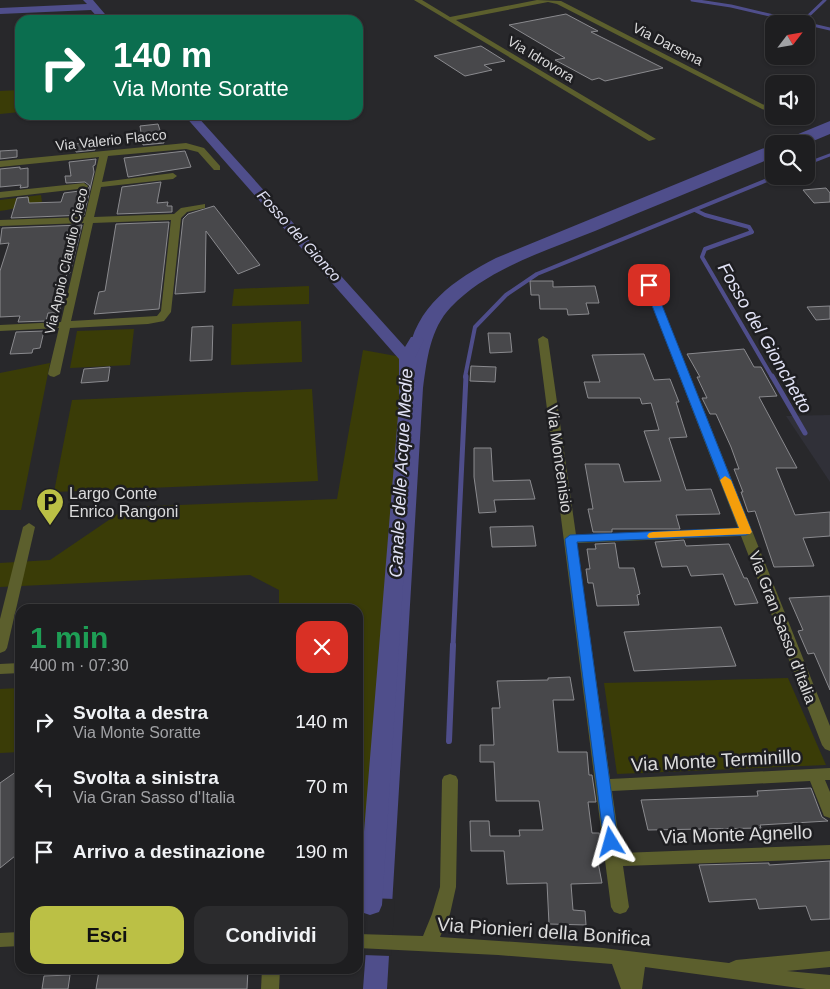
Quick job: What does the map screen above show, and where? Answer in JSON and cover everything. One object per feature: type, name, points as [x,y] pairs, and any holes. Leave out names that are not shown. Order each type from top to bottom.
[{"type":"street","name":"Via Idrovora","points":[[417,0],[652,139]]},
{"type":"street","name":"Via Darsena","points":[[448,19],[549,0],[559,2],[765,109]]},
{"type":"street","name":"Via Valerio Flacco","points":[[0,164],[193,147],[201,150],[217,168]]},
{"type":"street","name":"Via Appio Claudio Cieco","points":[[54,374],[104,154]]},
{"type":"street","points":[[97,185],[173,176]]},
{"type":"street","points":[[0,195],[84,186]]},
{"type":"street","points":[[0,223],[176,217],[184,210],[202,206]]},
{"type":"street","points":[[0,328],[160,319],[166,312],[176,217]]},
{"type":"street","name":"Via Gran Sasso d'Italia","points":[[649,285],[830,746]]},
{"type":"street","name":"Via Moncenisio","points":[[543,339],[620,907]]},
{"type":"street","points":[[0,648],[29,526]]},
{"type":"street","points":[[570,539],[746,532]]},
{"type":"street","points":[[0,669],[15,668]]},
{"type":"street","points":[[823,775],[830,812]]},
{"type":"street","name":"Via Monte Terminillo","points":[[603,785],[823,775]]},
{"type":"street","points":[[429,944],[441,914],[448,887],[450,780]]},
{"type":"street","name":"Via Monte Agnello","points":[[614,860],[830,852]]},
{"type":"street","points":[[0,940],[15,940]]},
{"type":"street","name":"Via Pionieri della Bonifica","points":[[363,941],[618,957],[726,969],[764,977],[830,983]]},
{"type":"street","points":[[618,957],[632,989]]},
{"type":"street","points":[[632,989],[637,959]]},
{"type":"street","name":"Via Pionieri della Bonifica","points":[[726,969],[830,959]]},
{"type":"street","points":[[270,989],[271,974]]},
{"type":"shaded area","points":[[15,90],[15,112],[0,114],[0,91]]},
{"type":"shaded area","points":[[830,121],[830,134],[815,140],[815,135],[796,135]]},
{"type":"shaded area","points":[[765,148],[765,161],[500,271],[466,293],[451,307],[438,325],[426,366],[423,388],[387,989],[363,989],[407,403],[407,362],[412,339],[428,309],[452,285],[496,258]]},
{"type":"shaded area","points":[[41,195],[42,202],[0,211],[0,200]]},
{"type":"shaded area","points":[[309,286],[309,304],[232,306],[234,289]]},
{"type":"shaded area","points":[[301,321],[302,362],[231,365],[232,324]]},
{"type":"shaded area","points":[[134,329],[130,365],[70,368],[77,331]]},
{"type":"shaded area","points":[[363,350],[407,358],[407,403],[371,881],[363,881],[363,604],[279,604],[279,590],[250,575],[0,587],[0,563],[50,560],[128,507],[337,499]]},
{"type":"shaded area","points":[[50,363],[21,510],[0,510],[0,373]]},
{"type":"shaded area","points":[[312,389],[318,481],[54,492],[72,400]]},
{"type":"shaded area","points":[[830,415],[830,482],[786,416]]},
{"type":"shaded area","points":[[788,678],[826,765],[617,774],[604,683]]},
{"type":"shaded area","points":[[15,688],[15,752],[0,753],[0,689]]},
{"type":"pier","points":[[368,898],[395,899],[391,956],[363,955]]},
{"type":"building","points":[[566,14],[598,31],[591,32],[663,68],[605,81],[599,78],[592,80],[555,60],[565,58],[509,25]]},
{"type":"building","points":[[481,46],[505,61],[484,65],[492,70],[465,76],[434,56]]},
{"type":"building","points":[[158,124],[164,143],[143,145],[140,126]]},
{"type":"building","points":[[94,142],[95,150],[76,152],[74,144]]},
{"type":"building","points":[[17,150],[17,157],[0,159],[0,151]]},
{"type":"building","points":[[185,151],[191,167],[128,177],[124,158]]},
{"type":"building","points":[[96,159],[84,215],[11,218],[17,198],[28,197],[29,203],[61,202],[64,193],[87,190],[90,186],[85,182],[66,183],[65,176],[71,176],[69,162]]},
{"type":"building","points":[[20,167],[20,169],[28,168],[28,187],[20,188],[21,185],[0,187],[0,169]]},
{"type":"building","points":[[161,182],[157,203],[168,202],[167,206],[172,206],[172,212],[117,214],[122,187]]},
{"type":"building","points":[[826,188],[830,193],[830,202],[814,203],[803,190]]},
{"type":"building","points":[[214,206],[260,265],[238,274],[206,231],[205,292],[175,294],[183,219],[188,214]]},
{"type":"building","points":[[169,222],[159,309],[94,314],[99,292],[105,291],[116,224]]},
{"type":"building","points":[[82,225],[70,273],[67,273],[59,313],[48,313],[46,321],[18,322],[20,316],[0,317],[0,271],[9,243],[0,244],[2,228]]},
{"type":"building","points":[[530,281],[553,281],[553,287],[595,286],[599,303],[586,303],[589,314],[568,315],[567,309],[540,309],[539,295],[531,295]]},
{"type":"building","points":[[830,306],[830,319],[816,320],[807,307]]},
{"type":"building","points":[[213,326],[212,360],[190,361],[192,327]]},
{"type":"building","points":[[44,331],[40,348],[33,349],[32,353],[10,354],[16,332]]},
{"type":"building","points":[[488,333],[510,333],[512,352],[490,353]]},
{"type":"building","points":[[744,349],[754,367],[761,367],[777,396],[759,397],[797,468],[776,468],[795,515],[830,512],[830,536],[803,538],[814,566],[774,567],[755,511],[748,512],[734,469],[739,469],[731,447],[716,414],[710,414],[702,398],[707,398],[697,377],[700,377],[687,354]]},
{"type":"building","points":[[644,354],[654,380],[670,379],[679,402],[676,402],[687,437],[669,438],[686,490],[711,489],[720,514],[676,515],[680,529],[612,529],[612,532],[593,532],[588,509],[593,509],[585,464],[619,464],[624,482],[661,481],[644,431],[659,430],[651,403],[642,404],[640,398],[588,398],[584,382],[600,382],[592,355]]},
{"type":"building","points":[[471,366],[496,367],[495,382],[470,381]]},
{"type":"building","points":[[110,367],[108,381],[81,383],[84,369]]},
{"type":"building","points":[[474,448],[491,448],[493,481],[530,480],[535,499],[494,500],[496,512],[479,513],[474,477]]},
{"type":"building","points":[[533,526],[536,546],[492,547],[490,527]]},
{"type":"building","points":[[684,540],[686,546],[729,544],[744,578],[747,578],[758,603],[735,605],[723,574],[691,576],[687,566],[662,567],[655,542]]},
{"type":"building","points":[[615,543],[619,568],[634,568],[640,594],[637,595],[639,605],[597,606],[593,583],[588,583],[586,569],[590,569],[587,549],[596,549],[595,544]]},
{"type":"building","points":[[830,596],[830,690],[814,653],[808,654],[798,631],[803,630],[789,598]]},
{"type":"building","points":[[721,627],[736,666],[634,671],[624,632]]},
{"type":"building","points":[[570,677],[574,700],[553,700],[558,752],[587,752],[589,775],[592,775],[596,802],[588,802],[592,833],[599,833],[602,852],[596,852],[602,883],[571,884],[573,910],[585,911],[586,925],[549,924],[547,883],[507,884],[504,851],[471,851],[470,821],[489,821],[490,836],[520,836],[519,830],[543,830],[539,801],[496,801],[494,762],[480,762],[480,745],[494,745],[492,708],[500,708],[497,681],[548,680],[548,678]]},
{"type":"building","points":[[15,772],[15,856],[0,868],[0,783]]},
{"type":"building","points":[[811,788],[822,817],[828,821],[760,825],[761,828],[648,830],[641,800],[758,796],[757,791]]},
{"type":"building","points":[[830,861],[830,919],[811,920],[806,906],[759,909],[756,899],[709,902],[699,865],[769,863],[769,865]]},
{"type":"building","points":[[98,974],[248,974],[247,989],[96,989]]},
{"type":"building","points":[[70,975],[68,989],[42,989],[44,976]]},
{"type":"waterway","name":"Fosso del Gionco","points":[[88,0],[94,7]]},
{"type":"waterway","points":[[692,0],[731,6],[830,29]]},
{"type":"waterway","points":[[809,15],[825,0]]},
{"type":"waterway","points":[[0,11],[94,7]]},
{"type":"waterway","name":"Fosso del Gionco","points":[[94,7],[101,15]]},
{"type":"waterway","name":"Fosso del Gionco","points":[[194,120],[407,358]]},
{"type":"waterway","points":[[815,161],[830,155]]},
{"type":"waterway","points":[[465,377],[475,327],[506,295],[537,274],[765,181]]},
{"type":"waterway","name":"Fosso del Gionchetto","points":[[695,210],[705,215],[749,227],[752,232],[705,249],[702,257],[772,377]]},
{"type":"waterway","name":"Canale delle Acque Medie","points":[[407,358],[416,340]]},
{"type":"waterway","name":"Canale delle Acque Medie","points":[[370,905],[407,403],[407,358]]},
{"type":"waterway","points":[[453,646],[466,376]]},
{"type":"waterway","name":"Fosso del Gionchetto","points":[[772,376],[805,433]]},
{"type":"waterway","points":[[449,741],[453,645]]},
{"type":"slow traffic","points":[[653,536],[746,532],[725,480]]},
{"type":"place","name":"Largo Conte Enrico Rangoni","points":[[50,526]]},
{"type":"route","points":[[611,842],[570,539],[746,532],[649,285]]}]
